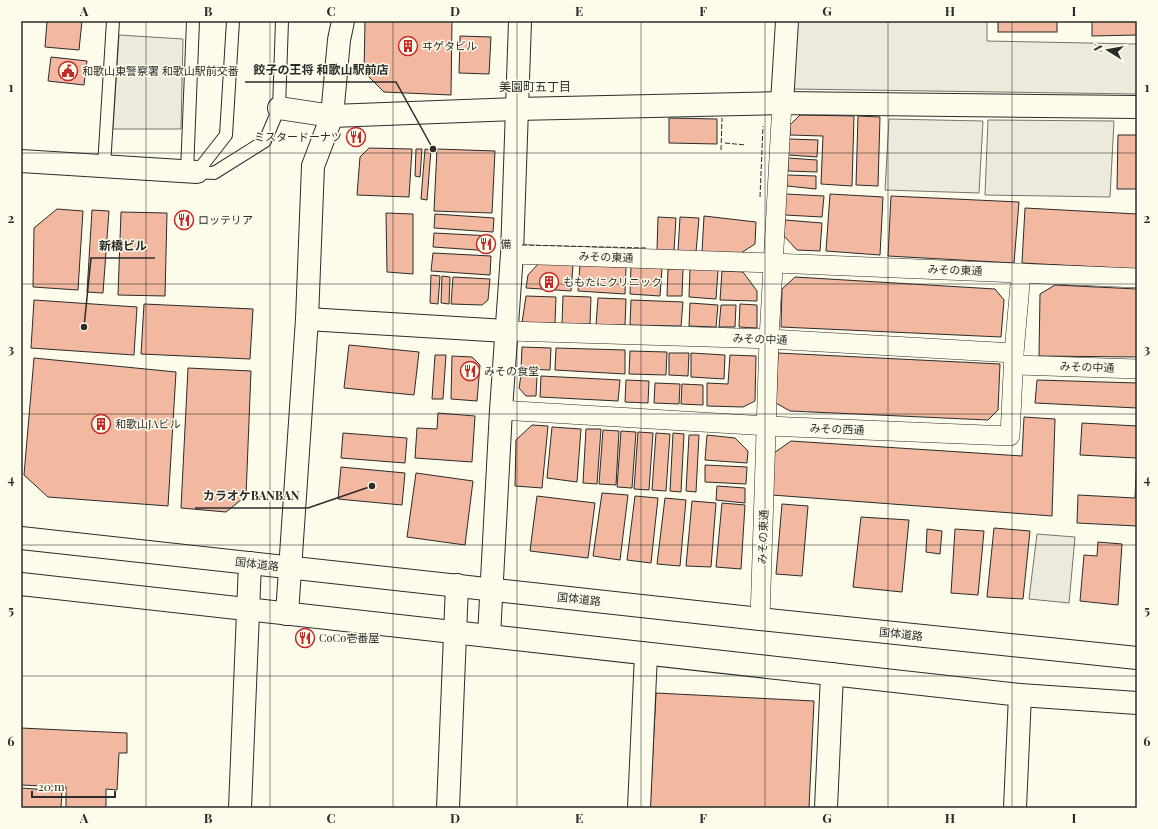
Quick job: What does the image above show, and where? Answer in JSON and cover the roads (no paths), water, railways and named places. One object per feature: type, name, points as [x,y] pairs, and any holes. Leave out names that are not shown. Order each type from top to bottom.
[{"type":"street","points":[[287,614],[307,319],[313,166],[332,116],[343,21]]},
{"type":"street","points":[[490,636],[501,410],[512,254],[520,21]]},
{"type":"street","points":[[782,103],[788,21]]},
{"type":"street","points":[[279,108],[332,116],[517,109],[782,103],[1137,106]]},
{"type":"street","name":"みその東通","points":[[760,620],[769,339],[782,103]]},
{"type":"street","points":[[21,161],[192,172]]},
{"type":"street","name":"みその東通","points":[[512,254],[1137,278]]},
{"type":"street","name":"みその西通","points":[[501,410],[767,426],[1010,436],[1020,273]]},
{"type":"street","points":[[307,319],[506,331]]},
{"type":"street","name":"みその中通","points":[[506,331],[769,339],[1137,369]]},
{"type":"street","name":"国体道路","points":[[21,538],[457,585],[760,620],[1137,658]]},
{"type":"street","points":[[240,808],[250,563]]},
{"type":"street","points":[[21,584],[1020,695],[1137,703]]},
{"type":"street","points":[[448,808],[457,585]]},
{"type":"street","points":[[639,808],[646,654]]},
{"type":"street","points":[[826,808],[832,674]]},
{"type":"street","points":[[1015,808],[1020,695]]},
{"type":"lane","points":[[104,166],[113,21]]},
{"type":"lane","points":[[192,172],[193,21]]},
{"type":"lane","points":[[192,172],[226,135],[233,21]]},
{"type":"lane","points":[[192,172],[214,174],[265,141],[279,108],[282,21]]},
{"type":"place","name":"ヰゲタビル","points":[[408,46]]},
{"type":"place","name":"和歌山東警察署 和歌山駅前交番","points":[[68,71]]},
{"type":"place","name":"ミスタードーナツ","points":[[356,137]]},
{"type":"place","name":"餃子の王将 和歌山駅前店","points":[[433,149]]},
{"type":"place","name":"ロッテリア","points":[[184,220]]},
{"type":"place","name":"備","points":[[486,244]]},
{"type":"place","name":"ももたにクリニック","points":[[549,282]]},
{"type":"place","name":"新橋ビル","points":[[84,327]]},
{"type":"place","name":"みその食堂","points":[[470,371]]},
{"type":"place","name":"和歌山JAビル","points":[[101,424]]},
{"type":"place","name":"カラオケBANBAN","points":[[372,486]]},
{"type":"place","name":"CoCo壱番屋","points":[[305,638]]},
{"type":"district","name":"美園町五丁目","points":[[535,87]]}]
